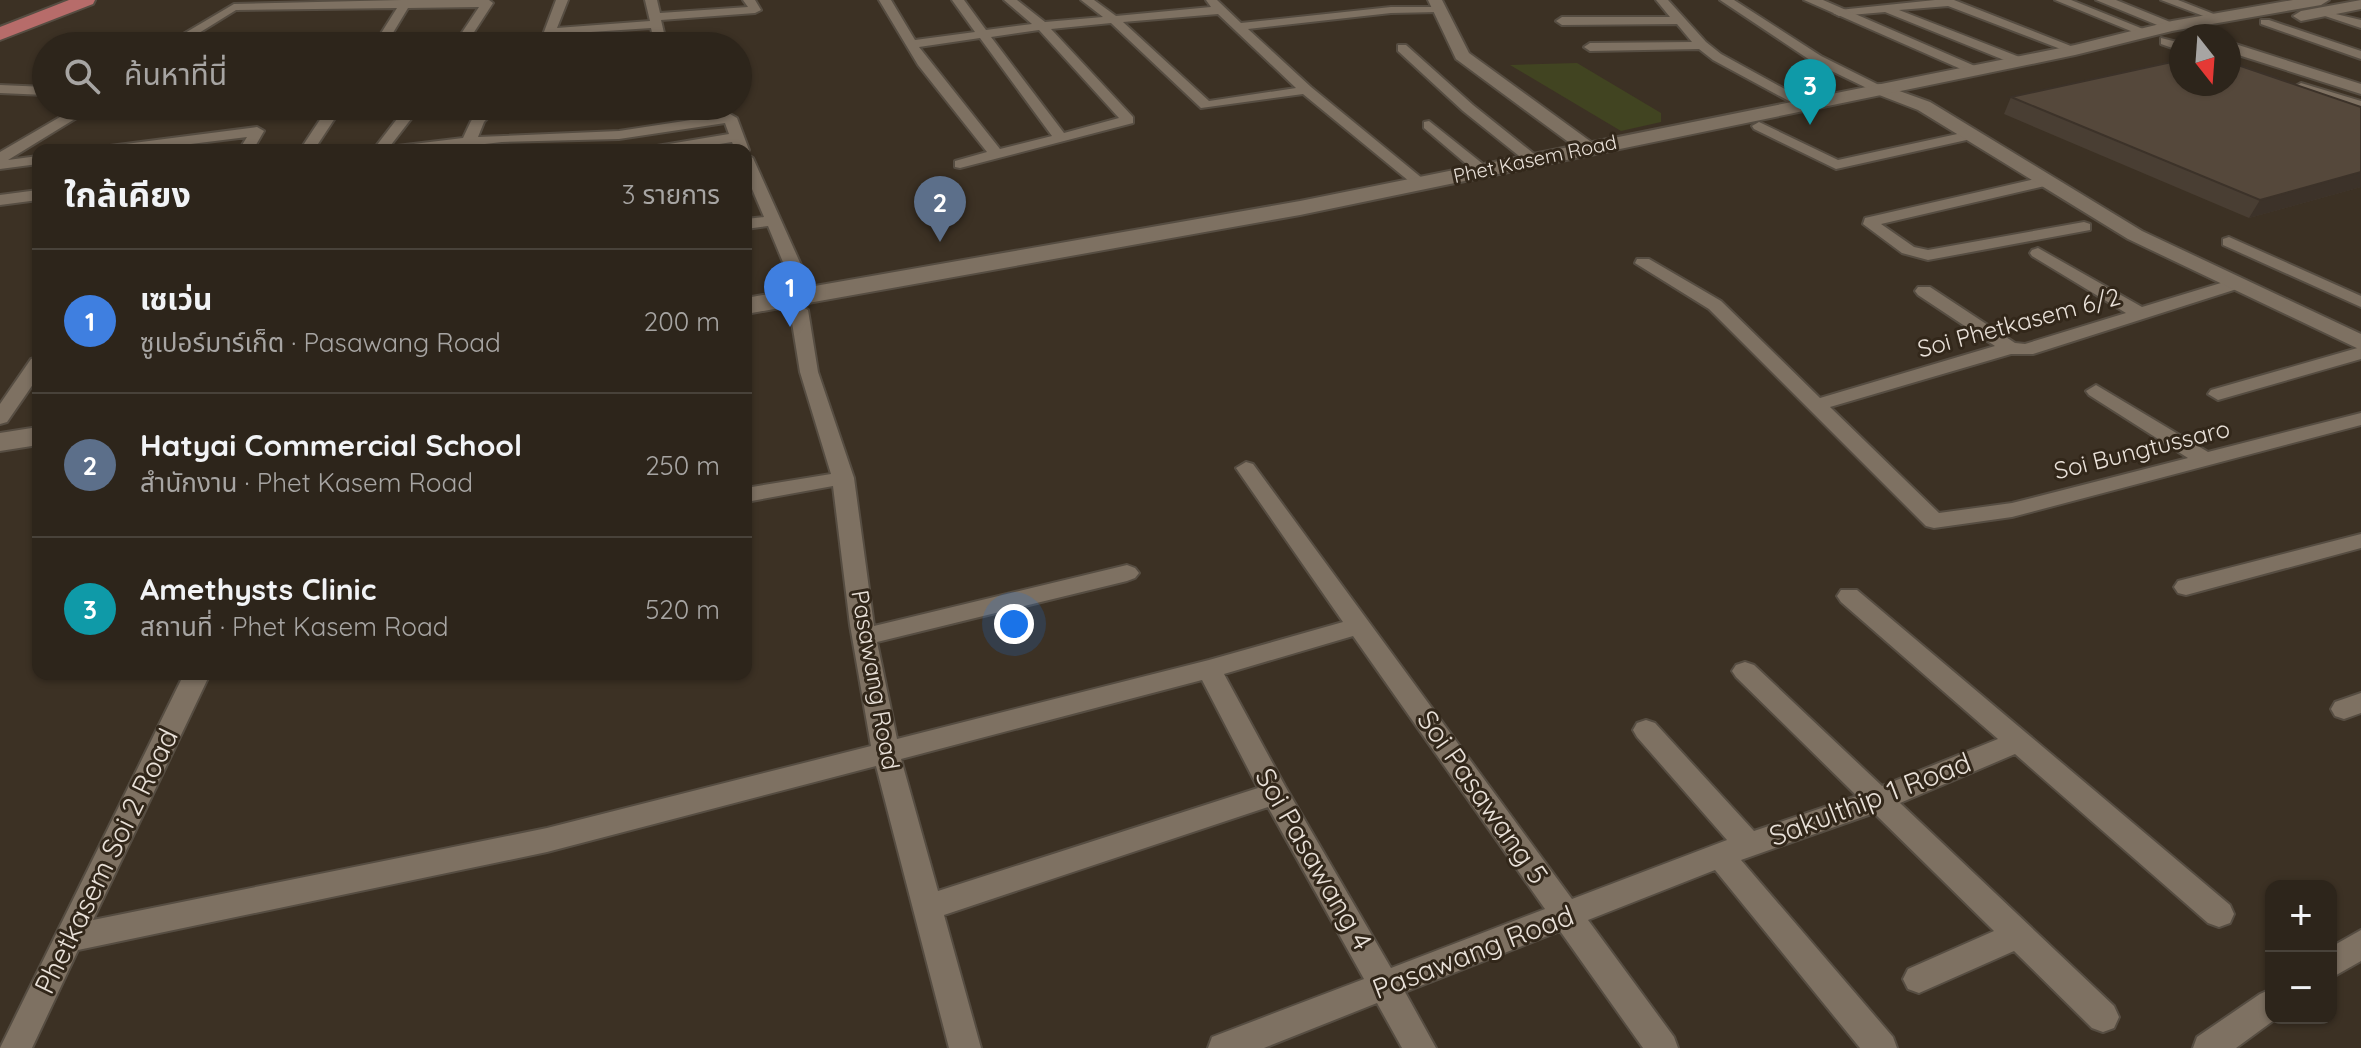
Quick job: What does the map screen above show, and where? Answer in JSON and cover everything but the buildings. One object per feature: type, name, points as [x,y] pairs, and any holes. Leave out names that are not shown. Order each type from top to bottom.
[{"type":"main road","points":[[0,34],[17,22],[66,0]]},
{"type":"main road","points":[[17,22],[86,0]]},
{"type":"main road","name":"Phet Kasem Road","points":[[2206,24],[2218,18],[2361,4]]},
{"type":"main road","name":"Phet Kasem Road","points":[[2241,26],[2322,6]]},
{"type":"main road","name":"Phet Kasem Road","points":[[1305,212],[1420,183],[2018,61],[2075,50],[2169,38]]},
{"type":"main road","name":"Phet Kasem Road","points":[[752,306],[861,303],[1305,212],[1759,126],[2169,39]]},
{"type":"main road","name":"Phet Kasem Road","points":[[752,317],[802,303]]},
{"type":"main road","points":[[0,429],[32,424]]},
{"type":"main road","points":[[0,442],[32,437]]},
{"type":"street","points":[[562,0],[550,32],[654,21],[752,5]]},
{"type":"street","points":[[651,0],[657,32]]},
{"type":"street","points":[[885,0],[922,62],[996,154]]},
{"type":"street","points":[[958,0],[1060,137]]},
{"type":"street","points":[[960,164],[1128,120],[1042,26],[1010,0]]},
{"type":"street","points":[[1087,0],[1114,20],[1206,105],[1306,90]]},
{"type":"street","points":[[1662,0],[1702,45],[1717,57],[1805,104]]},
{"type":"street","points":[[1726,0],[1795,46],[1880,89],[1904,96],[2135,235],[2234,284],[2356,338]]},
{"type":"street","points":[[1816,2],[1865,0]]},
{"type":"street","points":[[2061,0],[2169,34]]},
{"type":"street","points":[[2103,0],[2169,32]]},
{"type":"street","points":[[2167,0],[2218,18]]},
{"type":"street","points":[[387,32],[406,1]]},
{"type":"street","points":[[192,32],[234,7],[406,1],[487,3],[468,32]]},
{"type":"street","points":[[1816,2],[1976,70]]},
{"type":"street","points":[[1839,13],[1949,2],[2075,50]]},
{"type":"street","points":[[1238,27],[1324,13],[1437,4],[1462,56],[1588,148]]},
{"type":"street","points":[[911,44],[1215,5],[1306,90],[1420,183]]},
{"type":"street","points":[[2322,6],[2361,24]]},
{"type":"street","points":[[1885,9],[2018,61]]},
{"type":"street","points":[[1562,21],[1679,20]]},
{"type":"street","points":[[2265,22],[2361,55]]},
{"type":"street","points":[[1590,47],[1702,45]]},
{"type":"street","points":[[1402,48],[1468,108],[1533,160]]},
{"type":"street","points":[[2241,51],[2361,89]]},
{"type":"street","points":[[5,89],[31,78]]},
{"type":"street","points":[[2288,83],[2361,105]]},
{"type":"street","points":[[5,89],[32,90]]},
{"type":"street","points":[[0,158],[65,120]]},
{"type":"street","points":[[311,144],[327,120]]},
{"type":"street","points":[[385,144],[403,120]]},
{"type":"street","points":[[468,142],[479,120]]},
{"type":"street","points":[[450,144],[534,137],[619,135],[710,120]]},
{"type":"street","points":[[731,120],[739,144]]},
{"type":"street","points":[[1429,125],[1483,171]]},
{"type":"street","points":[[1759,126],[1836,165],[1971,135]]},
{"type":"street","points":[[156,144],[257,131],[249,144]]},
{"type":"street","points":[[528,144],[534,137]]},
{"type":"street","points":[[0,165],[32,161]]},
{"type":"street","name":"Pasawang Road","points":[[752,171],[775,220],[802,303],[809,372],[843,478],[864,637],[886,753],[965,1048]]},
{"type":"street","points":[[2044,182],[1871,221],[1871,224],[1908,250],[1928,255],[2084,227]]},
{"type":"street","points":[[0,200],[32,196]]},
{"type":"street","points":[[752,223],[775,220]]},
{"type":"street","points":[[2229,242],[2361,302]]},
{"type":"street","points":[[2038,253],[2142,315]]},
{"type":"street","points":[[1643,263],[1715,305],[1816,405]]},
{"type":"street","name":"Soi Phetkasem 6/2","points":[[1816,405],[2010,348],[2026,350],[2234,284]]},
{"type":"street","points":[[1924,291],[2010,348]]},
{"type":"street","points":[[2218,394],[2361,353]]},
{"type":"street","points":[[0,418],[32,372]]},
{"type":"street","points":[[2096,391],[2206,460]]},
{"type":"street","name":"Soi Bungtussaro","points":[[1816,405],[1934,521],[2012,510],[2361,419]]},
{"type":"street","name":"Soi Pasawang 5","points":[[1246,468],[1662,1048]]},
{"type":"street","points":[[752,494],[843,478]]},
{"type":"street","points":[[2186,587],[2359,543]]},
{"type":"street","points":[[864,637],[1127,573]]},
{"type":"street","points":[[1849,596],[2219,914]]},
{"type":"street","points":[[71,938],[547,840],[1209,669],[1361,625]]},
{"type":"street","name":"Soi Pasawang 4","points":[[1209,669],[1275,794],[1420,1048]]},
{"type":"street","points":[[1745,671],[2103,1017]]},
{"type":"street","name":"Phetkasem Soi 2 Road","points":[[15,1048],[194,680]]},
{"type":"street","points":[[1646,730],[1749,845]]},
{"type":"street","name":"Sakulthip 1 Road","points":[[1720,855],[1878,800],[2018,742]]},
{"type":"street","points":[[926,908],[1275,794]]},
{"type":"street","points":[[1720,855],[1881,1048]]},
{"type":"street","name":"Pasawang Road","points":[[1224,1048],[1568,917],[1720,855]]},
{"type":"street","points":[[1919,979],[2018,935]]},
{"type":"street","points":[[2337,960],[2361,944]]},
{"type":"street","points":[[2209,1048],[2265,1008]]},
{"type":"green space","points":[[1577,63],[1661,113],[1661,122],[1621,131],[1510,65]]},
{"type":"place","name":"Amethysts Clinic","points":[[1810,125]]},
{"type":"place","name":"Hatyai Commercial School","points":[[940,242]]},
{"type":"place","name":"เซเว่น","points":[[790,327]]}]
